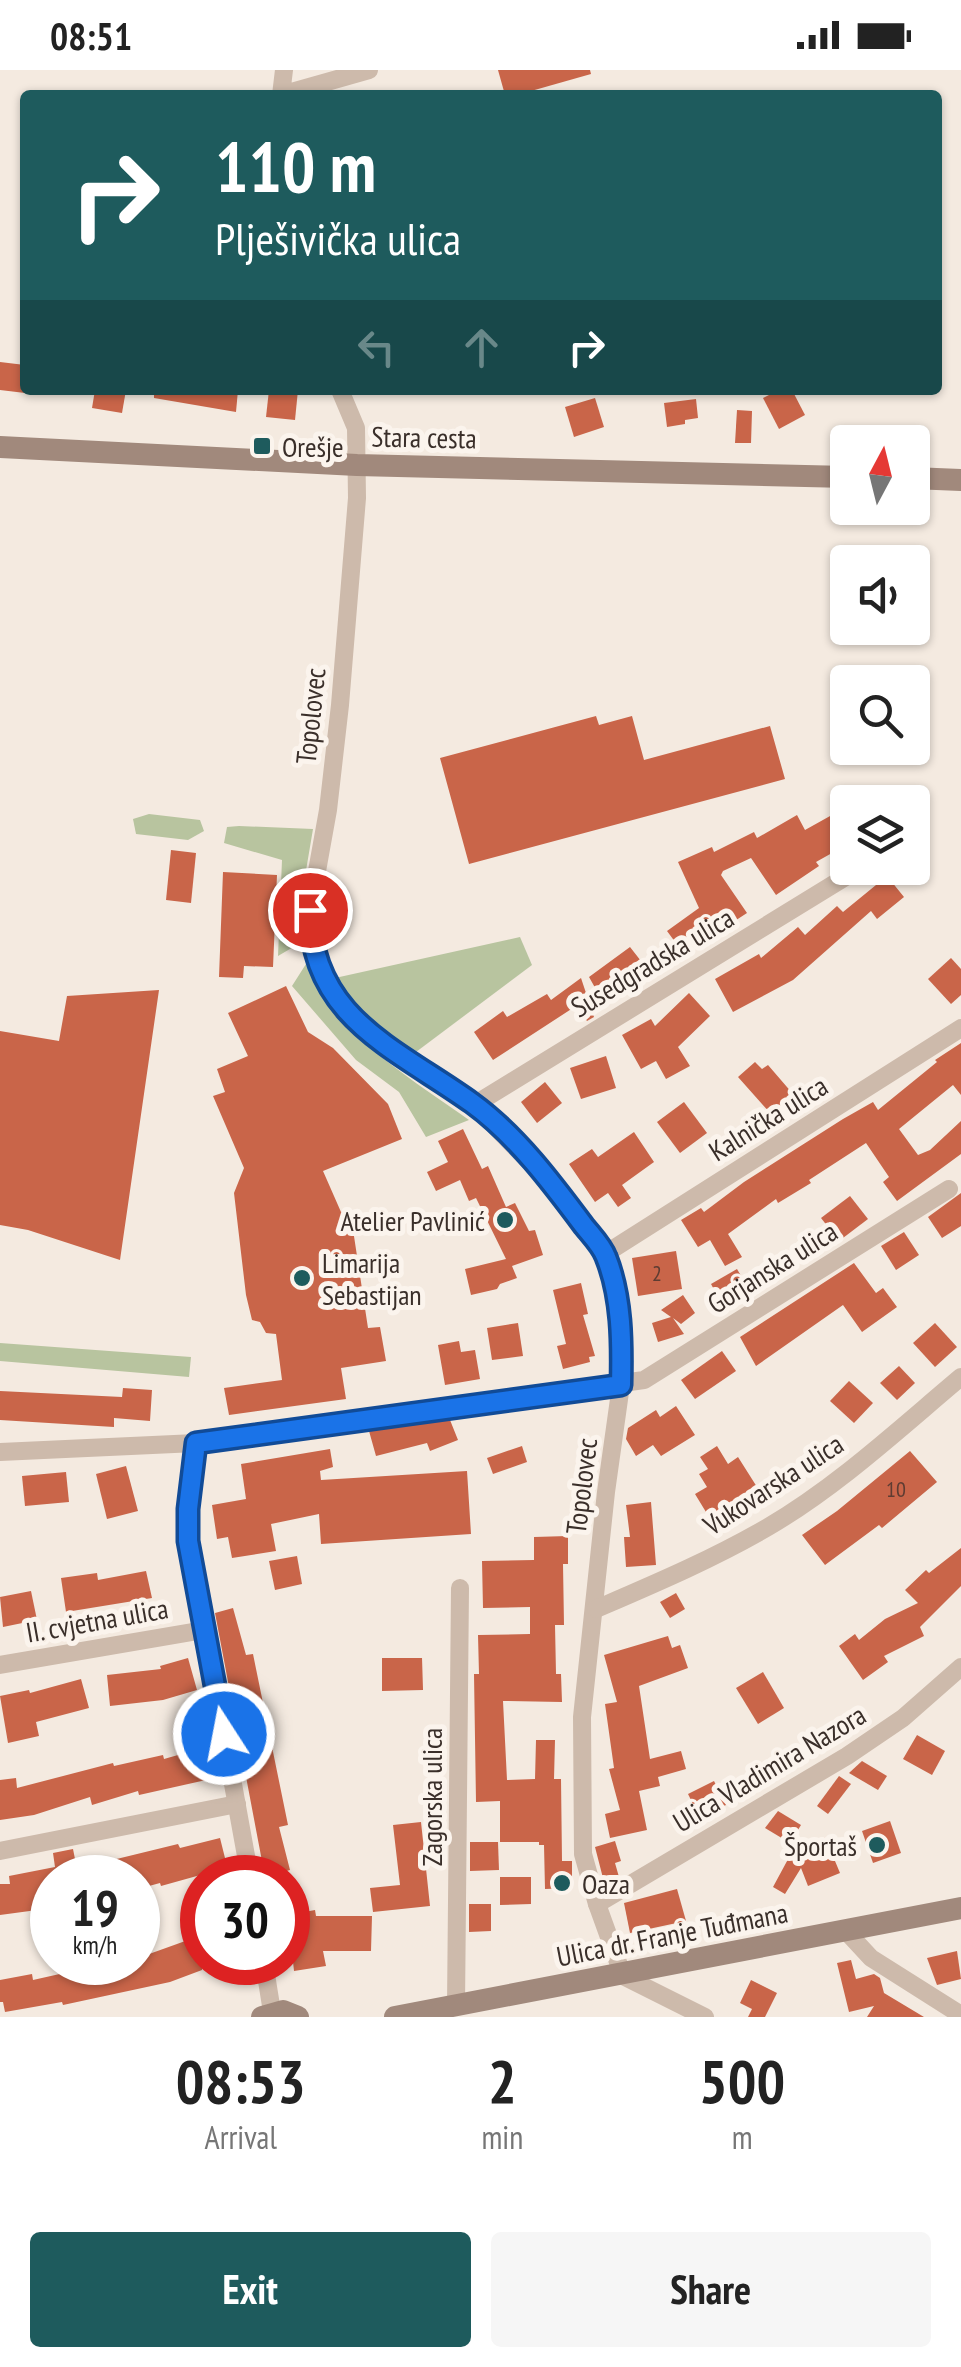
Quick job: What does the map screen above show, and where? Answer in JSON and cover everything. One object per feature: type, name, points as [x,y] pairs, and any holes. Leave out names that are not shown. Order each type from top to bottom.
[{"type":"main road","name":"Stara cesta","points":[[0,447],[357,465],[830,477]]},
{"type":"main road","points":[[930,479],[961,480]]},
{"type":"main road","name":"Ulica dr. Franje Tuđmana","points":[[395,2017],[961,1908]]},
{"type":"main road","points":[[267,2014],[284,2011],[298,2017]]},
{"type":"street","points":[[298,90],[369,70]]},
{"type":"street","name":"Topolovec","points":[[342,395],[356,428],[357,498],[340,705],[328,810],[310,910],[310,938],[317,964],[342,1008],[408,1063],[474,1105],[560,1193],[605,1254],[616,1293],[622,1346],[621,1385],[582,1718],[583,1854],[596,1904],[623,1976]]},
{"type":"street","name":"Susedgradska ulica","points":[[474,1105],[832,885]]},
{"type":"street","name":"Kalnička ulica","points":[[605,1254],[961,1028]]},
{"type":"street","name":"Gorjanska ulica","points":[[0,1452],[196,1443],[644,1380],[949,1189]]},
{"type":"street","name":"Vukovarska ulica","points":[[596,1610],[675,1576],[770,1526],[858,1464],[961,1377]]},
{"type":"street","points":[[196,1443],[188,1541],[246,1855]]},
{"type":"street","name":"Zagorska ulica","points":[[456,2006],[460,1588]]},
{"type":"street","name":"II. cvjetna ulica","points":[[0,1666],[204,1630]]},
{"type":"street","name":"Ulica Vladimira Nazora","points":[[596,1904],[847,1756],[903,1718],[961,1667]]},
{"type":"street","points":[[0,1850],[238,1804]]},
{"type":"street","points":[[845,1930],[871,1958],[961,2015]]},
{"type":"street","points":[[623,1976],[705,2017]]},
{"type":"street","points":[[265,1985],[267,2014]]},
{"type":"green space","points":[[149,814],[200,820],[204,831],[188,840],[136,834],[133,819]]},
{"type":"green space","points":[[227,827],[313,829],[300,906],[300,943],[278,956],[282,860],[224,843]]},
{"type":"green space","points":[[520,937],[532,965],[412,1055],[350,1002],[335,978]]},
{"type":"green space","points":[[306,964],[320,990],[355,1034],[469,1120],[426,1137],[399,1092],[356,1060],[292,986]]},
{"type":"green space","points":[[0,1343],[191,1357],[189,1377],[0,1361]]},
{"type":"building","points":[[498,70],[590,70],[591,74],[535,90],[504,90]]},
{"type":"building","points":[[0,362],[20,364],[20,392],[0,390]]},
{"type":"building","points":[[94,395],[125,395],[122,413],[92,408]]},
{"type":"building","points":[[154,395],[238,395],[236,412]]},
{"type":"building","points":[[268,395],[298,395],[295,420],[266,417]]},
{"type":"building","points":[[795,395],[805,415],[779,429],[763,398]]},
{"type":"building","points":[[595,398],[604,427],[574,437],[565,407]]},
{"type":"building","points":[[696,399],[698,418],[667,427],[664,403]]},
{"type":"building","points":[[737,410],[752,411],[751,443],[735,443]]},
{"type":"building","points":[[596,716],[599,725],[632,716],[644,760],[770,726],[785,779],[469,864],[440,758]]},
{"type":"building","points":[[797,815],[805,830],[830,816],[830,854],[816,862],[819,866],[776,895],[751,858],[723,871],[721,875],[747,913],[684,954],[667,931],[699,908],[678,862],[712,847],[714,852],[754,832],[757,838]]},
{"type":"building","points":[[171,850],[196,853],[191,903],[166,900]]},
{"type":"building","points":[[223,872],[277,875],[273,967],[244,966],[243,978],[219,977]]},
{"type":"building","points":[[876,885],[894,885],[904,897],[877,919],[871,911],[793,980],[733,1012],[715,979],[759,954],[761,958],[798,927],[805,935],[837,906],[843,912]]},
{"type":"building","points":[[630,947],[648,970],[602,1000],[589,977]]},
{"type":"building","points":[[951,958],[961,969],[961,995],[951,1004],[928,979]]},
{"type":"building","points":[[581,978],[594,1017],[587,1021],[576,1006],[493,1060],[474,1032],[503,1011],[507,1017],[547,994],[551,1000]]},
{"type":"building","points":[[286,986],[308,1032],[333,1048],[388,1104],[402,1139],[323,1171],[341,1212],[350,1210],[368,1328],[380,1327],[386,1361],[341,1368],[346,1399],[229,1415],[224,1388],[282,1380],[276,1334],[266,1333],[260,1322],[252,1320],[234,1193],[244,1168],[213,1096],[225,1092],[217,1069],[248,1056],[228,1013]]},
{"type":"building","points":[[159,990],[120,1260],[28,1230],[0,1225],[0,1031],[59,1041],[67,996]]},
{"type":"building","points":[[689,993],[710,1016],[678,1047],[690,1066],[666,1079],[656,1061],[641,1069],[622,1035],[651,1019],[655,1026]]},
{"type":"building","points":[[961,1043],[961,1095],[953,1085],[899,1129],[918,1155],[930,1150],[961,1121],[961,1154],[897,1201],[883,1182],[889,1177],[866,1143],[809,1180],[811,1183],[778,1203],[776,1199],[728,1234],[742,1257],[725,1266],[710,1240],[698,1247],[681,1220],[701,1208],[704,1212],[744,1182],[873,1102],[878,1110],[935,1060]]},
{"type":"building","points":[[606,1056],[616,1088],[581,1099],[570,1068]]},
{"type":"building","points":[[755,1062],[762,1069],[768,1065],[793,1094],[771,1114],[738,1077]]},
{"type":"building","points":[[545,1082],[562,1103],[537,1123],[521,1102]]},
{"type":"building","points":[[684,1102],[707,1133],[680,1153],[657,1122]]},
{"type":"building","points":[[463,1129],[482,1169],[488,1166],[506,1207],[515,1203],[529,1231],[535,1230],[543,1255],[512,1266],[517,1278],[497,1289],[471,1295],[465,1269],[506,1259],[476,1198],[469,1201],[460,1180],[436,1191],[427,1172],[448,1162],[438,1141]]},
{"type":"building","points":[[634,1132],[654,1162],[622,1185],[631,1198],[618,1207],[608,1193],[595,1202],[569,1164],[592,1149],[598,1157]]},
{"type":"building","points":[[961,1193],[961,1226],[942,1238],[928,1217]]},
{"type":"building","points":[[850,1196],[868,1219],[839,1241],[821,1218]]},
{"type":"building","points":[[904,1232],[919,1255],[896,1270],[881,1246]]},
{"type":"building","points":[[676,1251],[682,1289],[638,1296],[632,1258]]},
{"type":"building","points":[[854,1263],[876,1293],[883,1288],[897,1307],[862,1332],[843,1305],[756,1366],[740,1337]]},
{"type":"building","points":[[737,1269],[751,1293],[724,1308],[711,1284]]},
{"type":"building","points":[[581,1283],[588,1314],[583,1315],[595,1356],[589,1357],[590,1362],[563,1369],[557,1346],[566,1344],[553,1290]]},
{"type":"building","points":[[683,1295],[695,1313],[681,1324],[673,1318],[684,1334],[658,1342],[652,1323],[671,1317],[661,1310]]},
{"type":"building","points":[[518,1323],[523,1356],[492,1360],[487,1328]]},
{"type":"building","points":[[935,1323],[957,1347],[935,1367],[913,1343]]},
{"type":"building","points":[[459,1341],[461,1352],[475,1350],[480,1379],[445,1385],[438,1345]]},
{"type":"building","points":[[722,1351],[736,1371],[695,1399],[681,1380]]},
{"type":"building","points":[[899,1366],[915,1383],[897,1400],[880,1383]]},
{"type":"building","points":[[849,1381],[873,1403],[854,1423],[830,1401]]},
{"type":"building","points":[[123,1388],[152,1390],[150,1421],[114,1418],[114,1427],[0,1420],[0,1391],[122,1397]]},
{"type":"building","points":[[676,1406],[695,1435],[661,1456],[653,1445],[636,1456],[626,1439],[628,1428],[656,1410],[660,1417]]},
{"type":"building","points":[[450,1420],[458,1440],[430,1451],[427,1443],[376,1456],[369,1431]]},
{"type":"building","points":[[522,1446],[527,1462],[493,1474],[487,1458]]},
{"type":"building","points":[[717,1446],[728,1464],[738,1457],[757,1487],[709,1517],[695,1494],[707,1487],[699,1474],[708,1469],[700,1457]]},
{"type":"building","points":[[330,1449],[333,1467],[320,1471],[321,1480],[467,1471],[471,1534],[321,1544],[319,1514],[271,1524],[276,1551],[232,1558],[228,1537],[217,1539],[212,1505],[246,1499],[241,1464]]},
{"type":"building","points":[[910,1451],[937,1482],[882,1528],[879,1525],[825,1565],[802,1535]]},
{"type":"building","points":[[126,1466],[138,1511],[107,1519],[96,1474]]},
{"type":"building","points":[[66,1472],[69,1502],[25,1506],[22,1476]]},
{"type":"building","points":[[651,1502],[656,1565],[626,1567],[624,1537],[630,1537],[626,1505]]},
{"type":"building","points":[[568,1536],[568,1564],[563,1564],[564,1625],[555,1625],[556,1674],[561,1674],[562,1702],[503,1701],[507,1780],[535,1779],[536,1740],[555,1740],[554,1779],[561,1779],[562,1861],[572,1861],[572,1888],[545,1889],[544,1845],[500,1842],[500,1801],[476,1802],[474,1674],[479,1674],[478,1635],[530,1634],[530,1607],[483,1608],[482,1561],[534,1560],[534,1537]]},
{"type":"building","points":[[961,1548],[961,1586],[920,1627],[924,1636],[884,1656],[888,1662],[863,1680],[839,1646],[855,1634],[859,1640],[885,1619],[918,1603],[905,1590],[926,1570],[929,1573]]},
{"type":"building","points":[[297,1556],[302,1584],[275,1590],[269,1561]]},
{"type":"building","points":[[146,1571],[152,1598],[66,1612],[61,1578],[97,1573],[98,1580]]},
{"type":"building","points":[[31,1591],[37,1620],[3,1627],[0,1597]]},
{"type":"building","points":[[676,1593],[685,1609],[670,1618],[660,1602]]},
{"type":"building","points":[[233,1608],[246,1655],[253,1654],[288,1825],[279,1827],[286,1855],[261,1855],[215,1613]]},
{"type":"building","points":[[668,1636],[672,1648],[680,1645],[688,1668],[639,1686],[650,1759],[681,1751],[686,1769],[658,1777],[660,1786],[639,1791],[647,1830],[610,1838],[605,1814],[620,1810],[609,1769],[614,1768],[605,1704],[617,1702],[604,1655]]},
{"type":"building","points":[[188,1658],[197,1690],[163,1700],[110,1706],[107,1675],[161,1669],[160,1666]]},
{"type":"building","points":[[382,1658],[422,1658],[423,1690],[382,1691]]},
{"type":"building","points":[[763,1672],[784,1708],[758,1724],[736,1688]]},
{"type":"building","points":[[81,1679],[89,1708],[36,1722],[39,1736],[8,1743],[0,1696],[29,1690],[30,1693]]},
{"type":"building","points":[[917,1735],[945,1751],[932,1775],[903,1759]]},
{"type":"building","points":[[206,1747],[215,1778],[139,1795],[138,1791],[92,1805],[90,1797],[34,1815],[0,1820],[0,1780],[16,1778],[17,1788],[113,1763],[114,1766],[163,1755],[164,1759]]},
{"type":"building","points":[[862,1761],[887,1776],[878,1790],[849,1773]]},
{"type":"building","points":[[839,1776],[851,1784],[828,1814],[817,1806]]},
{"type":"building","points":[[714,1781],[726,1805],[700,1818],[688,1794]]},
{"type":"building","points":[[778,1811],[801,1825],[790,1843],[765,1828]]},
{"type":"building","points":[[890,1821],[901,1853],[873,1863],[862,1831]]},
{"type":"building","points":[[421,1822],[430,1906],[373,1912],[370,1888],[400,1885],[393,1825]]},
{"type":"building","points":[[825,1837],[840,1873],[808,1886],[801,1868],[785,1894],[773,1887],[793,1850]]},
{"type":"building","points":[[220,1838],[224,1855],[180,1855],[180,1881],[161,1886],[160,1855],[133,1855],[178,1844],[180,1848]]},
{"type":"building","points":[[615,1841],[621,1861],[615,1863],[619,1877],[604,1882],[595,1847]]},
{"type":"building","points":[[470,1842],[498,1842],[499,1870],[470,1871]]},
{"type":"building","points":[[73,1849],[74,1855],[53,1855],[53,1853]]},
{"type":"building","points":[[30,1872],[30,1911],[0,1915],[0,1884],[10,1884],[9,1876]]},
{"type":"building","points":[[500,1877],[531,1877],[531,1904],[500,1905]]},
{"type":"building","points":[[677,1889],[686,1921],[630,1933],[624,1903]]},
{"type":"building","points":[[469,1904],[491,1904],[491,1931],[469,1932]]},
{"type":"building","points":[[315,1910],[316,1916],[372,1916],[371,1951],[323,1951],[326,1966],[310,1968],[310,1911]]},
{"type":"building","points":[[180,1943],[180,1978],[160,1984],[160,1950]]},
{"type":"building","points":[[957,1951],[961,1979],[937,1985],[927,1958]]},
{"type":"building","points":[[851,1960],[856,1979],[874,1974],[880,1978],[884,1993],[924,2017],[867,2017],[874,2006],[849,2012],[837,1963]]},
{"type":"building","points":[[30,1974],[30,1985],[156,1985],[63,2005],[62,2002],[5,2012],[0,2002],[0,1980]]},
{"type":"building","points":[[751,1980],[777,1993],[765,2017],[748,2017],[752,2009],[740,2003]]},
{"type":"place","name":"Orešje","points":[[262,446]]},
{"type":"place","name":"Atelier Pavlinić","points":[[505,1220]]},
{"type":"place","name":"Limarija Sebastijan","points":[[302,1278]]},
{"type":"place","name":"Športaš","points":[[877,1845]]},
{"type":"place","name":"Oaza","points":[[562,1883]]},
{"type":"route","points":[[224,1734],[188,1541],[196,1443],[621,1385],[622,1346],[616,1293],[605,1254],[560,1193],[474,1105],[408,1063],[342,1008],[317,964],[310,938],[310,910]]}]
